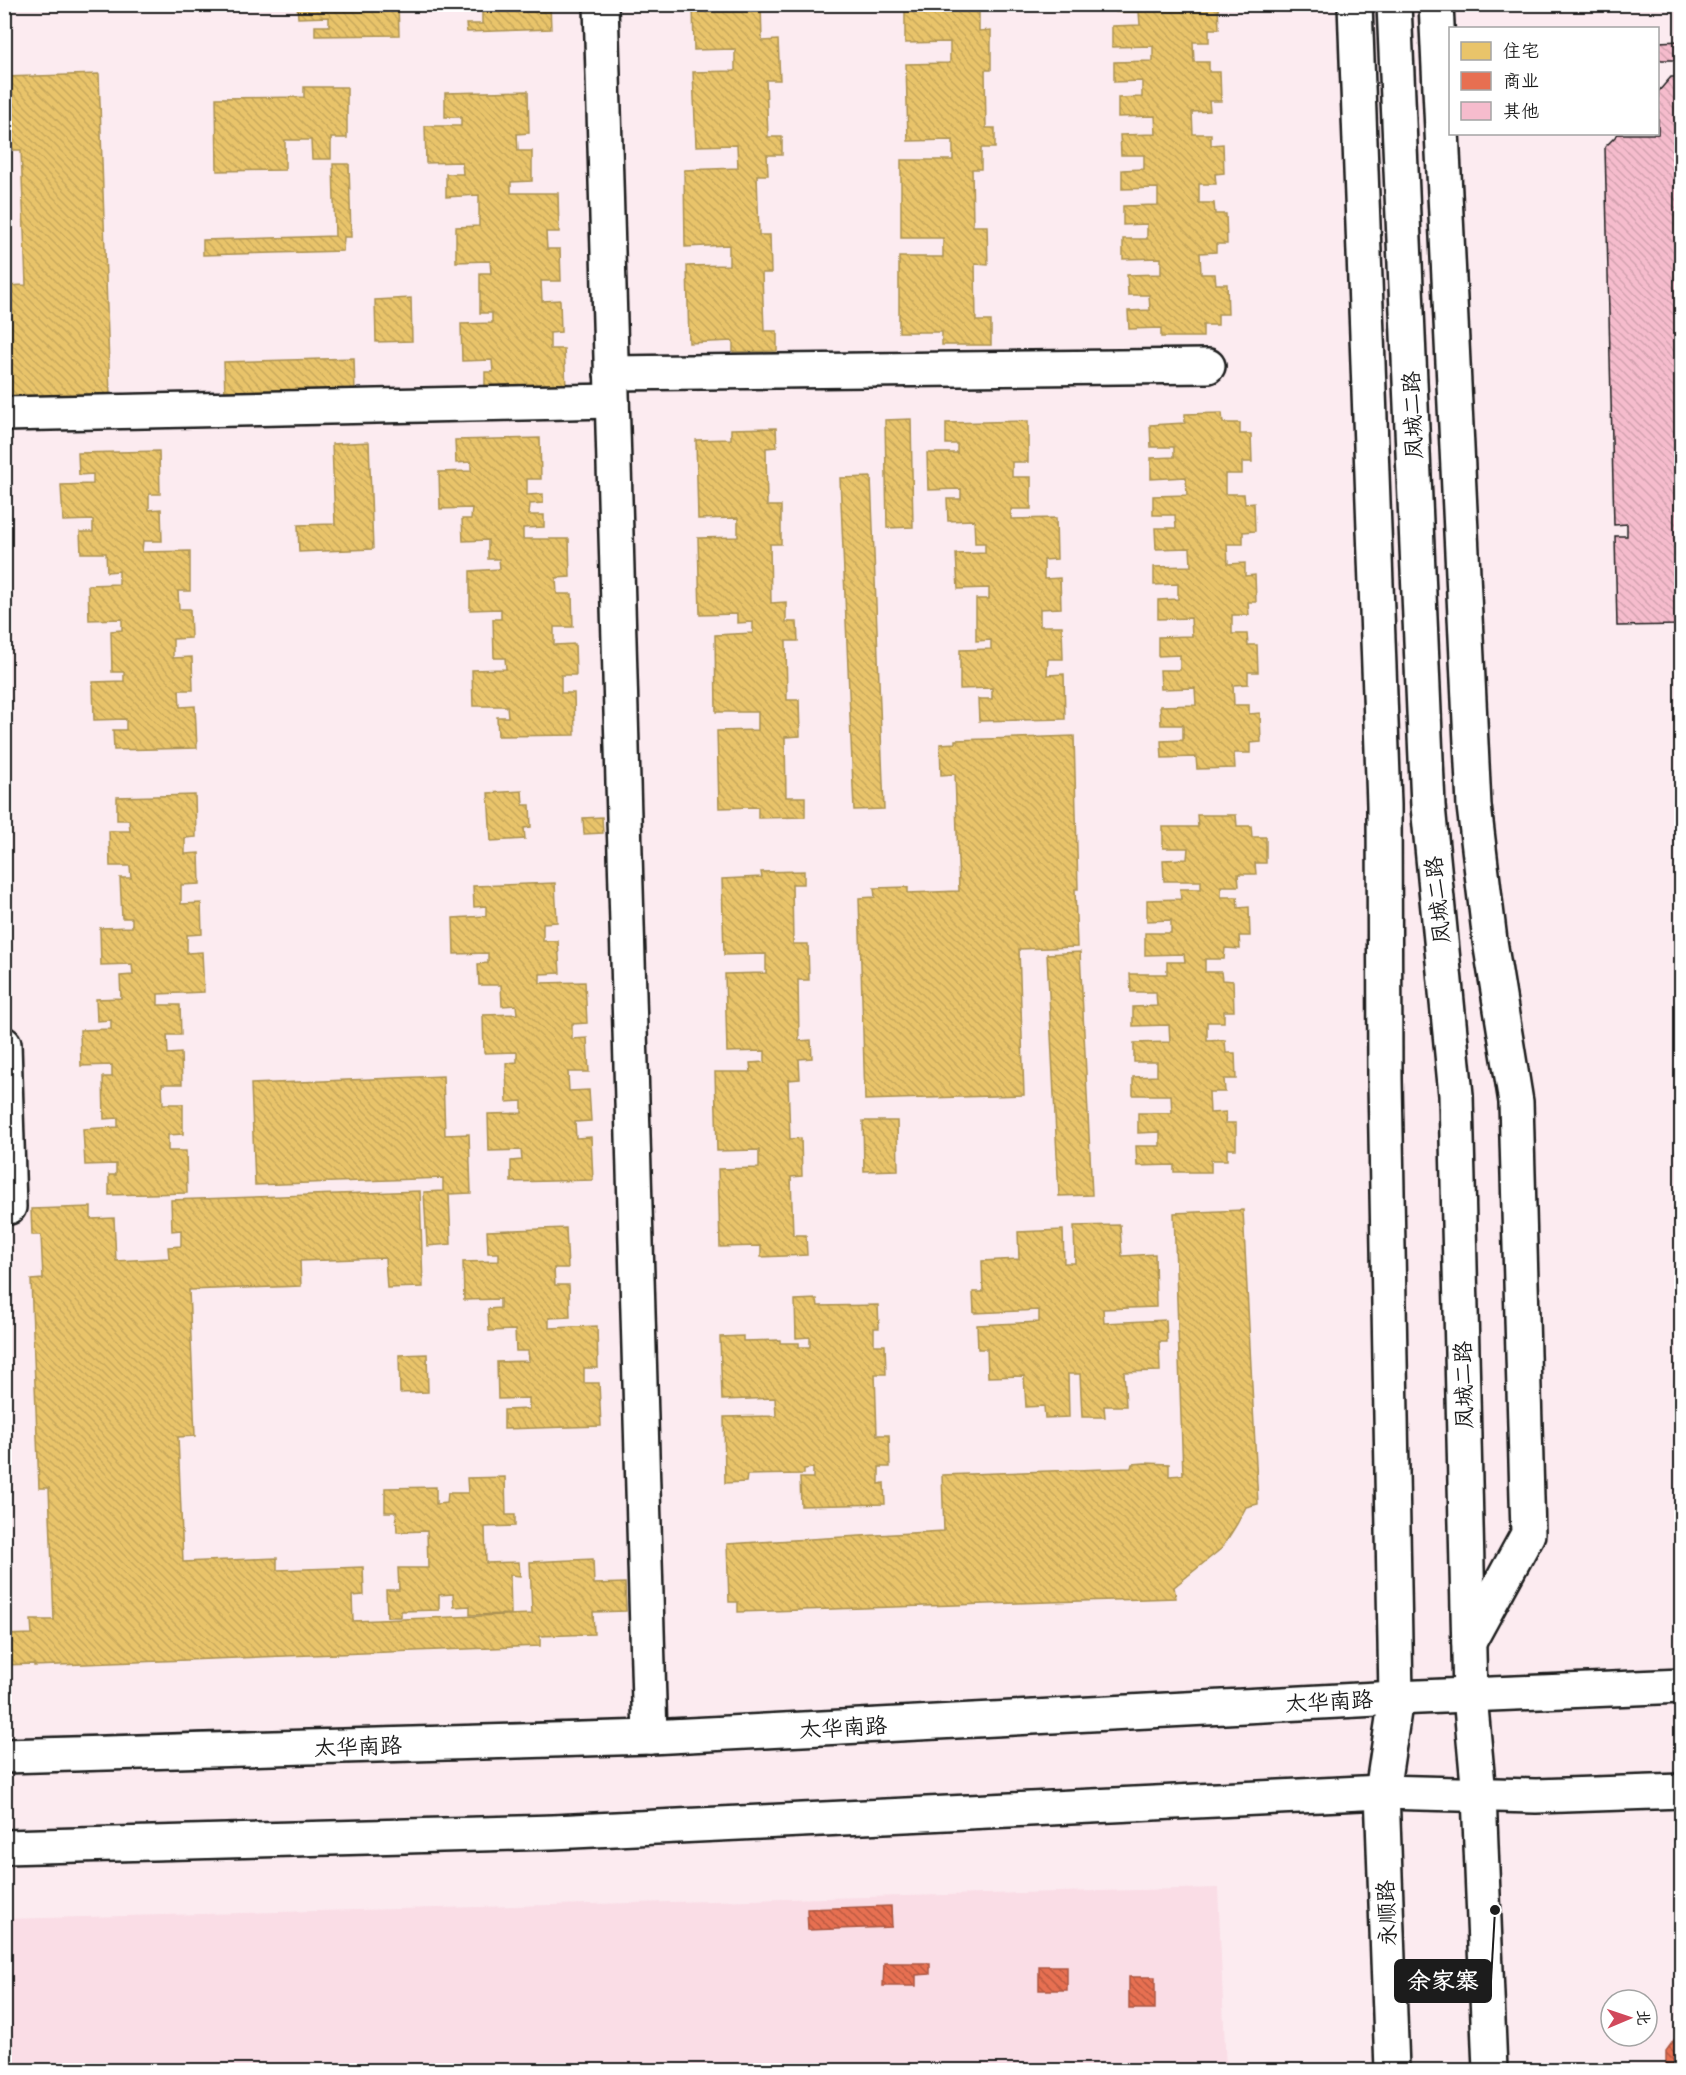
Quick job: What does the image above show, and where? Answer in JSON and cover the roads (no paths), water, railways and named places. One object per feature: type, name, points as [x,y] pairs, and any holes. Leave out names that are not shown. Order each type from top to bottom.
[{"type":"main road","points":[[601,4],[650,1737]]},
{"type":"main road","name":"凤城二路","points":[[1355,4],[1384,805],[1385,1103],[1396,1698],[1382,1792]]},
{"type":"main road","name":"凤城二路","points":[[1394,4],[1428,806],[1456,1095],[1468,1642],[1470,1696],[1479,1795]]},
{"type":"main road","points":[[1436,4],[1474,806],[1490,942],[1516,1102],[1528,1534],[1468,1642]]},
{"type":"main road","points":[[4,414],[612,387],[1208,366]]},
{"type":"main road","points":[[4,1044],[9,1207],[4,1208]]},
{"type":"main road","name":"太华南路","points":[[4,1756],[650,1737],[1396,1698],[1682,1686]]},
{"type":"main road","points":[[4,1847],[553,1832],[1382,1792],[1536,1796],[1682,1791]]},
{"type":"main road","name":"永顺路","points":[[1382,1792],[1392,2070]]},
{"type":"main road","points":[[1479,1795],[1490,2070]]},
{"type":"place","name":"余家寨","points":[[1495,1910]]}]
